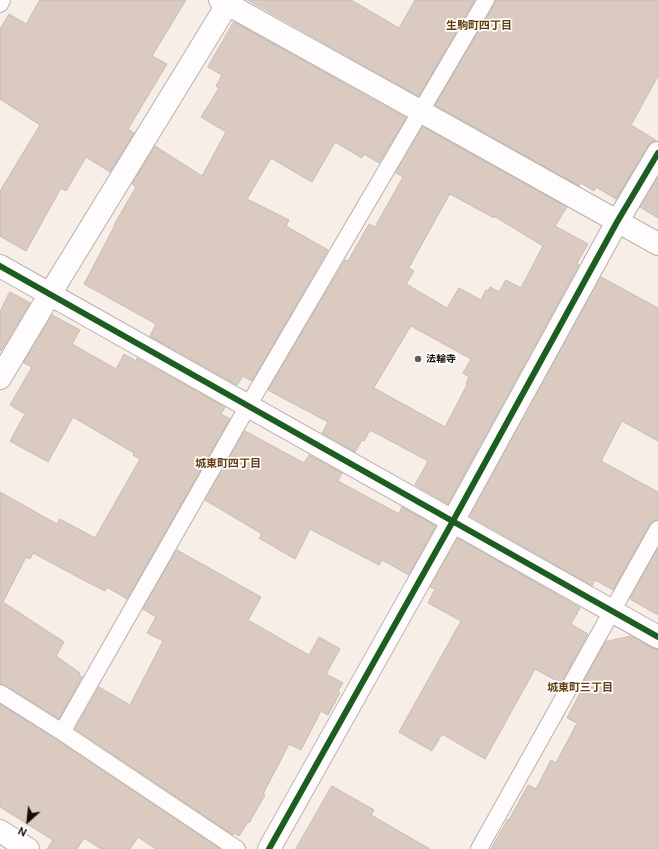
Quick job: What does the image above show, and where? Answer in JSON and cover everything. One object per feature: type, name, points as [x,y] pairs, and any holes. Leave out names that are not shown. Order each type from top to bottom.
[{"type":"street","points":[[0,378],[226,1],[658,244]]},
{"type":"street","points":[[268,849],[453,520],[617,222],[658,153]]},
{"type":"street","points":[[0,266],[453,520],[658,637]]},
{"type":"street","points":[[0,831],[28,849]]},
{"type":"lane","points":[[0,4],[2,0]]},
{"type":"lane","points":[[62,732],[248,406],[420,110],[486,0]]},
{"type":"lane","points":[[479,849],[658,529]]},
{"type":"lane","points":[[0,693],[62,732],[237,849]]},
{"type":"building","points":[[40,0],[186,0],[152,56],[167,64],[128,129],[134,133],[110,172],[86,157],[66,191],[61,188],[26,251],[0,236],[0,191],[40,125],[0,99],[0,29],[9,14],[26,24]]},
{"type":"building","points":[[248,0],[351,0],[399,28],[415,0],[475,0],[419,96]]},
{"type":"building","points":[[495,0],[658,0],[658,76],[631,125],[657,141],[652,142],[647,147],[616,199],[596,187],[594,191],[581,183],[579,186],[435,105],[494,5]]},
{"type":"building","points":[[234,22],[406,118],[379,163],[364,154],[362,158],[335,142],[312,182],[271,158],[247,199],[289,220],[286,226],[328,250],[252,381],[243,376],[237,385],[150,336],[156,324],[84,284],[114,225],[136,187],[132,184],[155,146],[202,176],[226,132],[201,117],[219,88],[216,86],[222,75],[208,67]]},
{"type":"building","points":[[423,127],[567,207],[555,226],[588,244],[577,263],[579,265],[448,504],[415,485],[428,461],[370,430],[364,441],[362,440],[355,452],[322,433],[328,422],[268,390],[345,260],[348,261],[369,224],[375,227],[403,177],[396,173]],"holes":[[[450,194],[494,218],[494,216],[543,246],[521,288],[506,280],[499,292],[490,287],[488,291],[486,290],[481,300],[459,288],[447,308],[406,284],[414,271],[409,268]],[[411,326],[471,359],[463,373],[469,377],[466,384],[467,385],[445,427],[374,388]]]},
{"type":"building","points":[[658,177],[658,218],[640,207]]},
{"type":"building","points":[[601,277],[658,308],[658,441],[622,421],[601,461],[658,492],[658,520],[650,524],[613,590],[595,580],[592,586],[470,516]]},
{"type":"building","points":[[10,292],[30,303],[1,351],[0,312]]},
{"type":"building","points":[[52,315],[80,330],[72,344],[116,369],[124,354],[136,361],[137,358],[225,407],[221,414],[230,419],[127,599],[107,587],[105,591],[33,553],[30,559],[26,557],[3,602],[64,642],[56,656],[80,673],[79,675],[82,677],[59,719],[5,685],[0,684],[0,492],[57,524],[60,519],[95,538],[140,459],[133,455],[134,453],[73,417],[48,462],[10,441],[25,414],[10,405],[32,367],[24,363]]},
{"type":"building","points":[[245,431],[304,463],[309,455],[342,473],[338,481],[399,514],[402,507],[436,526],[409,575],[382,560],[379,565],[310,529],[295,559],[259,538],[262,534],[205,500]]},
{"type":"building","points":[[458,538],[580,608],[571,624],[588,634],[561,683],[535,669],[485,759],[442,734],[432,751],[399,732],[461,621],[428,603],[435,589],[430,587]]},
{"type":"building","points":[[658,548],[658,615],[630,599]]},
{"type":"building","points":[[177,550],[261,597],[248,620],[309,655],[319,637],[340,649],[326,674],[343,683],[338,691],[340,693],[328,715],[321,711],[301,750],[289,744],[263,794],[265,795],[249,823],[248,822],[239,836],[234,833],[233,835],[75,729],[99,687],[130,705],[163,641],[147,633],[156,617],[143,609]]},
{"type":"building","points":[[632,636],[652,648],[658,649],[658,849],[491,849],[528,785],[536,789],[551,760],[556,763],[577,723],[567,718],[580,693],[578,692],[605,642]]},
{"type":"building","points":[[0,704],[57,740],[220,849],[156,849],[138,837],[130,849],[101,849],[84,838],[77,849],[47,849],[53,840],[0,807]]},
{"type":"building","points":[[332,786],[374,810],[371,815],[430,849],[296,849]]},
{"type":"cycle path","points":[[269,849],[453,521],[617,222],[658,153]]},
{"type":"cycle path","points":[[0,266],[658,637]]},
{"type":"place","name":"法輪寺","points":[[418,359]]},
{"type":"district","name":"生駒町四丁目","points":[[479,25]]},
{"type":"district","name":"城東町四丁目","points":[[228,463]]},
{"type":"district","name":"城東町三丁目","points":[[580,687]]}]
